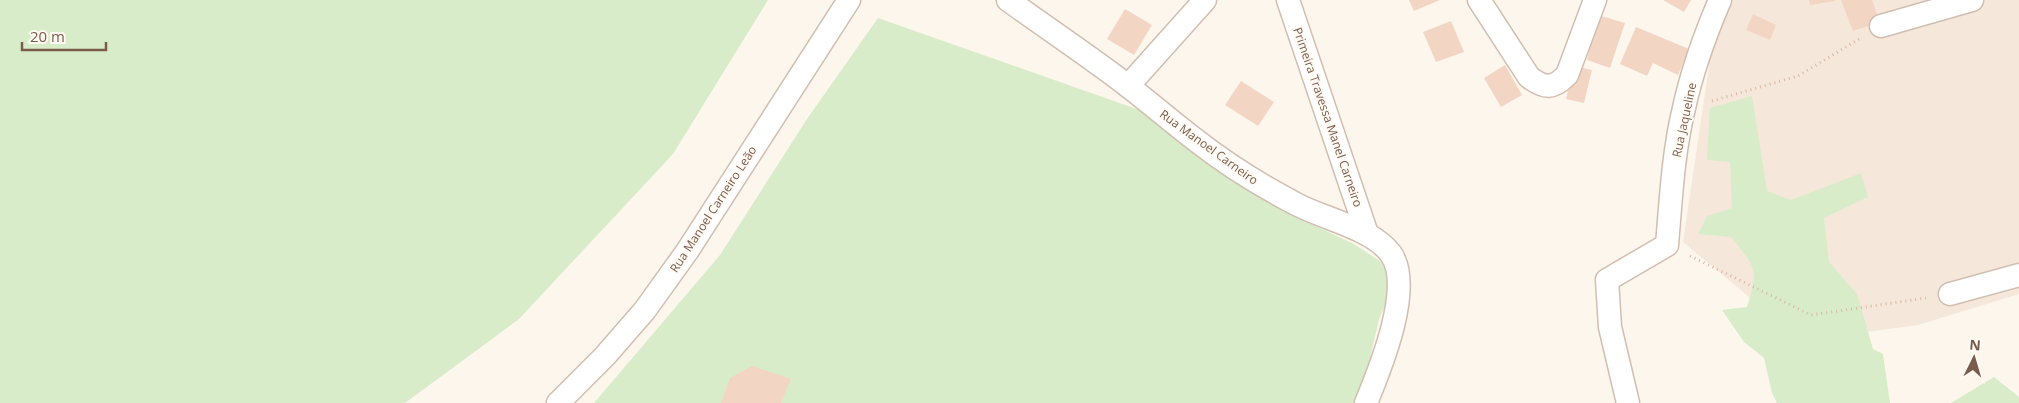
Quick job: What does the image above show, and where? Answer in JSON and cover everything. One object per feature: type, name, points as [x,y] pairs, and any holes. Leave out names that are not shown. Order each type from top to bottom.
[{"type":"street","name":"Rua Manoel Carneiro Leão","points":[[558,403],[605,356],[645,310],[692,242],[849,0]]},
{"type":"street","name":"Rua Manoel Carneiro","points":[[1008,0],[1128,86],[1194,139],[1248,177],[1300,206],[1367,234],[1390,254],[1399,274],[1398,299],[1393,325],[1380,369],[1366,403]]},
{"type":"street","points":[[1128,86],[1205,0]]},
{"type":"street","name":"Primeira Travessa Manel Carneiro","points":[[1288,0],[1367,234]]},
{"type":"street","points":[[1479,0],[1529,77],[1538,84],[1549,86],[1558,84],[1567,75],[1595,0]]},
{"type":"street","name":"Rua Jaqueline","points":[[1666,245],[1674,170],[1684,109],[1706,33],[1720,0]]},
{"type":"street","points":[[1881,26],[1972,0]]},
{"type":"street","points":[[1628,403],[1610,326],[1607,280],[1666,245]]},
{"type":"street","points":[[1950,294],[2019,276]]},
{"type":"path","points":[[1684,109],[1798,76],[1881,26]]},
{"type":"path","points":[[1666,245],[1810,315],[1950,294]]},
{"type":"shaded area","points":[[1722,0],[2019,0],[2019,294],[1918,325],[1802,341],[1683,242],[1715,25]]},
{"type":"green space","points":[[0,0],[768,0],[673,154],[519,319],[405,403],[0,403]]},
{"type":"green space","points":[[878,18],[1148,113],[1281,210],[1354,244],[1399,274],[1379,319],[1368,367],[1355,403],[594,403],[720,255],[807,119]]},
{"type":"green space","points":[[1752,96],[1767,191],[1791,200],[1861,173],[1868,197],[1824,218],[1829,262],[1857,294],[1873,349],[1883,354],[1890,403],[1777,403],[1772,393],[1764,358],[1744,342],[1722,310],[1747,307],[1754,276],[1753,269],[1746,256],[1731,237],[1698,234],[1707,216],[1732,208],[1730,162],[1707,160],[1710,108]]},
{"type":"green space","points":[[1994,377],[2019,397],[2019,403],[1951,403]]},
{"type":"building","points":[[1409,0],[1440,0],[1414,11]]},
{"type":"building","points":[[1663,0],[1691,0],[1684,12]]},
{"type":"building","points":[[1809,0],[1835,0],[1835,1],[1810,5]]},
{"type":"building","points":[[1841,0],[1872,0],[1880,22],[1853,31]]},
{"type":"building","points":[[1125,9],[1152,25],[1134,55],[1107,39]]},
{"type":"building","points":[[1753,14],[1776,25],[1770,40],[1746,30]]},
{"type":"building","points":[[1598,15],[1625,23],[1610,68],[1587,60]]},
{"type":"building","points":[[1451,21],[1464,52],[1436,62],[1423,32]]},
{"type":"building","points":[[1636,27],[1689,49],[1678,75],[1653,63],[1647,76],[1620,64]]},
{"type":"building","points":[[1505,65],[1522,95],[1501,107],[1484,78]]},
{"type":"building","points":[[1574,66],[1592,70],[1584,103],[1566,99]]},
{"type":"building","points":[[1241,81],[1274,102],[1258,126],[1225,105]]},
{"type":"building","points":[[752,366],[791,379],[781,403],[721,403],[730,378]]}]
